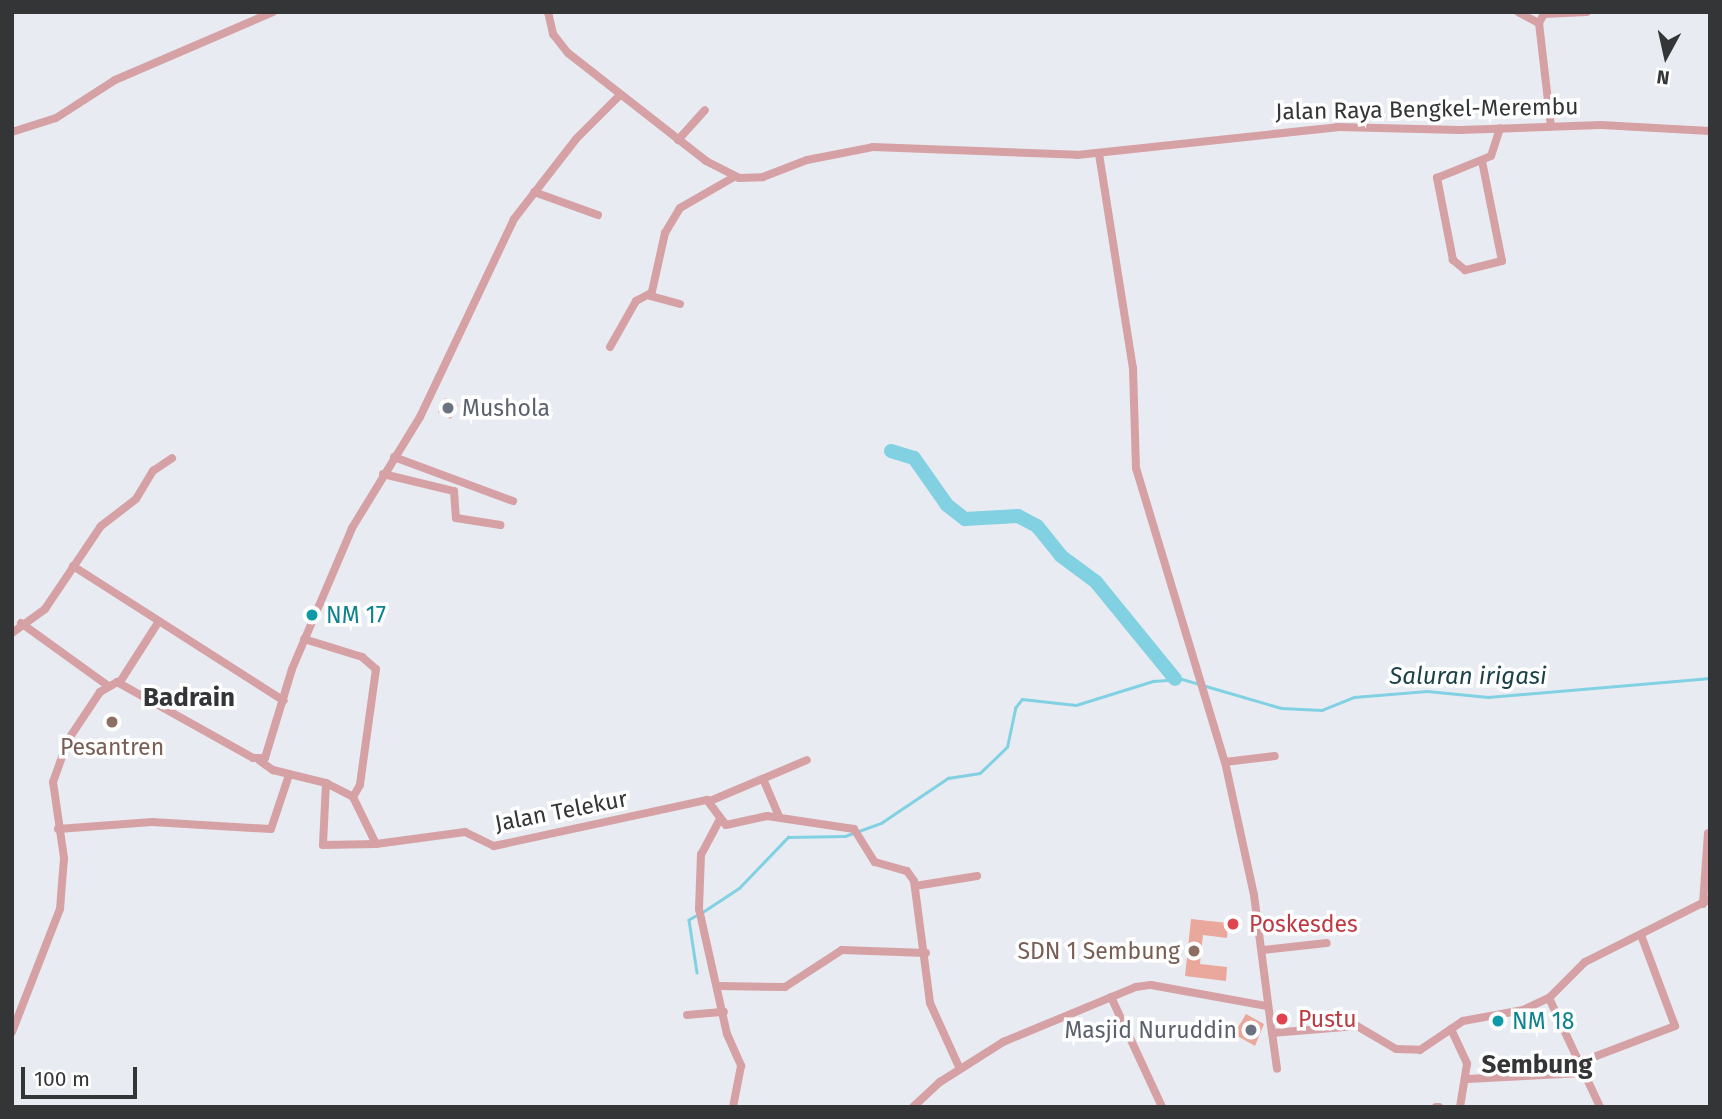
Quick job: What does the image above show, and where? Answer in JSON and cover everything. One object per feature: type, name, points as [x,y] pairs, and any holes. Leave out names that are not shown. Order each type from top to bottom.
[{"type":"street","points":[[12,131],[56,118],[115,80],[273,12]]},
{"type":"street","points":[[548,12],[559,44],[678,140],[734,177],[672,216],[651,293],[636,301],[610,347]]},
{"type":"street","points":[[1518,12],[1539,23]]},
{"type":"street","points":[[1551,126],[1539,23],[1545,13],[1587,12]]},
{"type":"street","points":[[260,761],[269,750],[304,639],[352,528],[423,409],[514,219],[534,192],[620,95]]},
{"type":"street","points":[[678,140],[705,110]]},
{"type":"street","name":"Jalan Raya Bengkel-Merembu","points":[[734,177],[764,177],[807,160],[873,147],[1100,154],[1336,127],[1551,126],[1710,131]]},
{"type":"street","points":[[1482,161],[1502,261],[1465,270],[1453,260],[1436,183],[1442,174],[1482,161],[1495,151],[1500,128]]},
{"type":"street","points":[[1100,154],[1131,357],[1136,468],[1172,598],[1205,690],[1225,762],[1263,950],[1266,1006],[1277,1069]]},
{"type":"street","points":[[534,192],[598,215]]},
{"type":"street","points":[[651,293],[660,302],[680,304]]},
{"type":"street","points":[[394,457],[513,501]]},
{"type":"street","points":[[12,633],[20,623],[45,609],[101,526],[136,499],[153,471],[172,458]]},
{"type":"street","points":[[383,474],[454,491],[456,517],[500,525]]},
{"type":"street","points":[[73,566],[284,701]]},
{"type":"street","points":[[120,682],[159,621]]},
{"type":"street","points":[[20,623],[107,685]]},
{"type":"street","points":[[304,639],[367,659],[376,670],[360,785],[352,797]]},
{"type":"street","points":[[12,1032],[60,909],[64,870],[58,829],[56,762],[107,685],[120,682],[260,761],[289,775],[326,783],[352,797],[376,844]]},
{"type":"street","points":[[1225,762],[1275,755]]},
{"type":"street","name":"Jalan Telekur","points":[[326,783],[323,845],[376,844],[465,832],[494,846],[710,801],[807,760]]},
{"type":"street","points":[[58,829],[152,822],[271,830],[289,775]]},
{"type":"street","points":[[764,780],[779,817]]},
{"type":"street","points":[[710,801],[720,819],[729,825],[757,816],[854,829],[876,862],[907,871],[915,886],[926,953],[930,1003],[960,1069]]},
{"type":"street","points":[[720,819],[701,854],[699,909],[724,1012],[741,1066],[733,1107]]},
{"type":"street","points":[[1272,1033],[1357,1026],[1408,1052],[1426,1047],[1468,1019],[1523,1010],[1549,998],[1585,962],[1707,901],[1708,833]]},
{"type":"street","points":[[915,886],[976,876]]},
{"type":"street","points":[[1578,1063],[1675,1026],[1641,935]]},
{"type":"street","points":[[1263,950],[1327,943]]},
{"type":"street","points":[[719,986],[785,987],[842,950],[926,953]]},
{"type":"street","points":[[913,1107],[960,1069],[1003,1042],[1111,997],[1152,985],[1266,1006]]},
{"type":"street","points":[[1111,997],[1162,1107]]},
{"type":"street","points":[[1549,998],[1600,1107]]},
{"type":"street","points":[[687,1015],[724,1012]]},
{"type":"street","points":[[1451,1029],[1465,1050],[1468,1079],[1460,1107]]},
{"type":"street","points":[[1468,1079],[1584,1073]]},
{"type":"building","name":"Mushola","points":[[445,398],[458,405],[451,419],[438,412]]},
{"type":"building","name":"SDN 1 Sembung","points":[[1191,919],[1228,923],[1227,938],[1203,935],[1200,964],[1227,967],[1226,981],[1185,976]]},
{"type":"building","name":"Masjid Nuruddin","points":[[1246,1014],[1264,1024],[1255,1046],[1234,1034]]},
{"type":"waterway","points":[[891,451],[914,458],[947,505],[965,519],[1018,516],[1037,526],[1061,556],[1096,582],[1175,679]]},
{"type":"waterway","name":"Saluran irigasi","points":[[1206,686],[1281,708],[1322,710],[1354,697],[1427,691],[1488,697],[1710,678]]},
{"type":"waterway","name":"Saluran irigasi","points":[[701,913],[739,888],[788,837],[845,836],[881,823],[948,778],[980,773],[1007,747],[1015,708],[1022,699],[1076,705],[1153,681],[1182,679],[1199,684]]},
{"type":"waterway","name":"Saluran irigasi","points":[[696,916],[689,920],[697,972]]},
{"type":"place","name":"Mushola","points":[[448,408]]},
{"type":"place","name":"NM 17","points":[[312,615]]},
{"type":"place","name":"Pesantren","points":[[112,722]]},
{"type":"place","name":"Poskesdes","points":[[1233,924]]},
{"type":"place","name":"SDN 1 Sembung","points":[[1194,951]]},
{"type":"place","name":"Pustu","points":[[1282,1019]]},
{"type":"place","name":"NM 18","points":[[1498,1021]]},
{"type":"place","name":"Masjid Nuruddin","points":[[1251,1030]]},
{"type":"district","name":"Badrain","points":[[189,698]]},
{"type":"district","name":"Sembung","points":[[1537,1065]]}]
